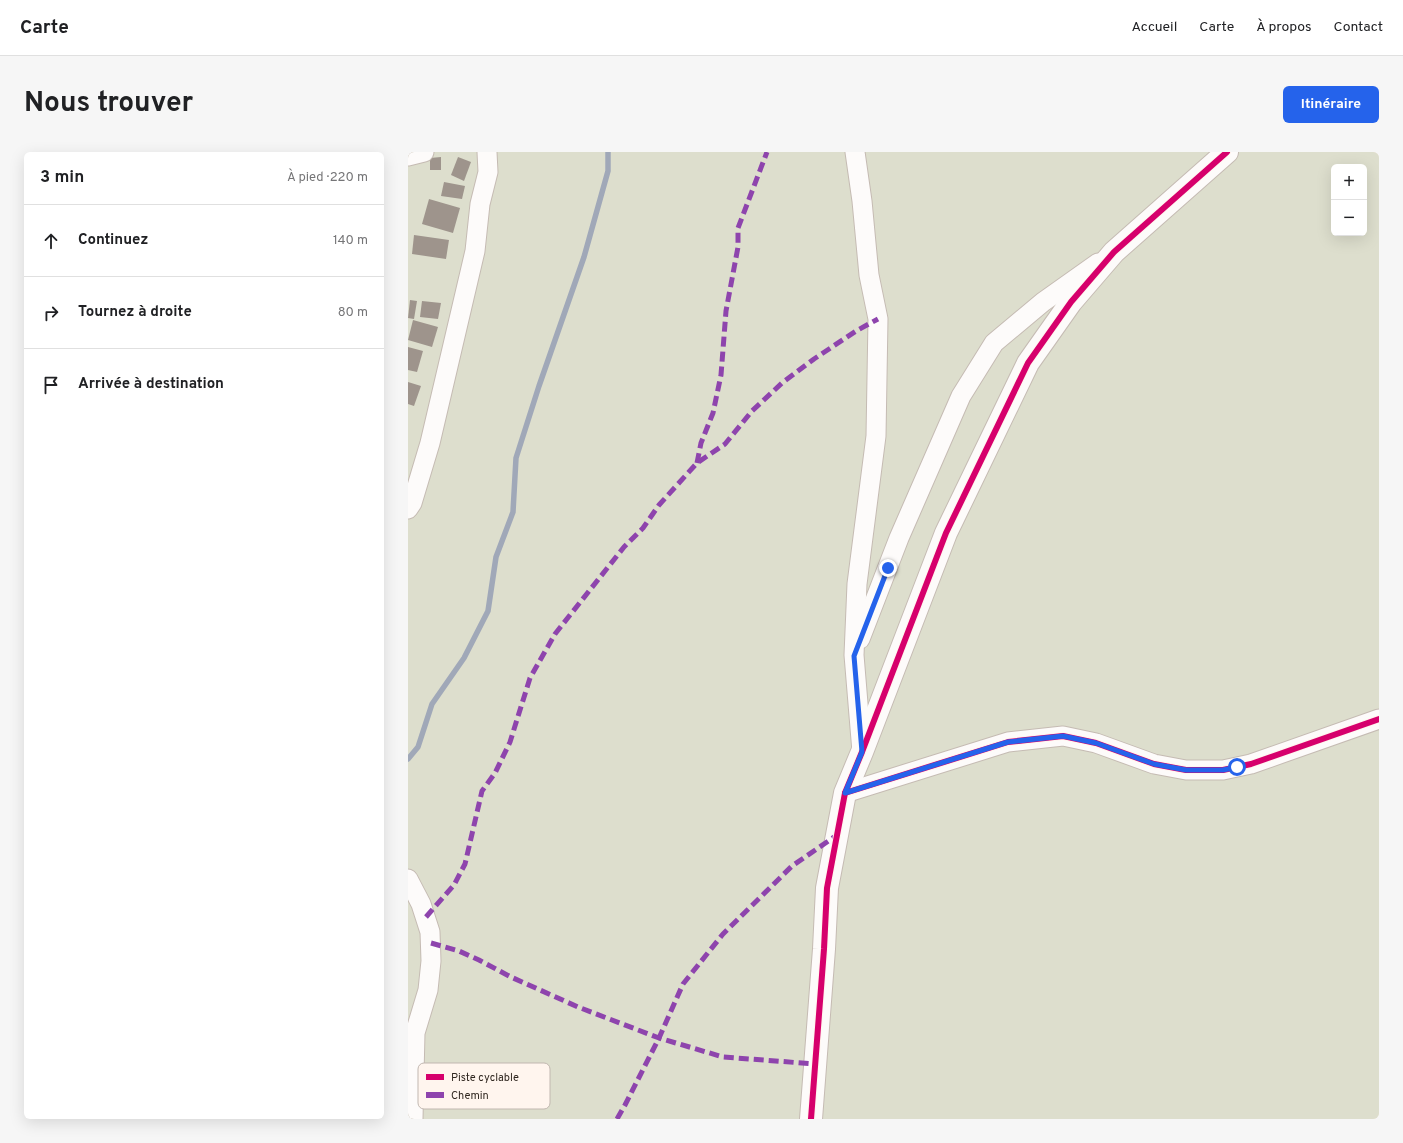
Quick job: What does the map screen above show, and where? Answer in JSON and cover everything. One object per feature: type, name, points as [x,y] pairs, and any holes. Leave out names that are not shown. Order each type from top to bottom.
[{"type":"street","points":[[408,156],[424,152]]},
{"type":"street","points":[[408,509],[412,503],[430,443],[475,251],[480,204],[488,172],[487,152]]},
{"type":"street","points":[[855,152],[862,201],[869,275],[878,319],[876,436],[857,584],[854,656],[862,752]]},
{"type":"street","points":[[854,656],[899,538],[961,396],[994,343],[1043,302],[1114,252],[1227,152]]},
{"type":"street","points":[[811,1119],[824,949],[827,888],[845,793],[946,533],[1028,363],[1071,302],[1114,252]]},
{"type":"street","points":[[845,793],[1008,742],[1063,736],[1096,743],[1154,764],[1186,770],[1223,770],[1251,764],[1379,719]]},
{"type":"street","points":[[408,879],[421,904],[430,932],[431,961],[428,990],[412,1034],[413,1119]]},
{"type":"green space","points":[[408,152],[1379,152],[1379,1119],[408,1119]]},
{"type":"building","points":[[441,157],[441,170],[430,170],[430,158]]},
{"type":"building","points":[[458,157],[471,162],[464,181],[451,175]]},
{"type":"building","points":[[444,182],[465,186],[462,199],[441,196]]},
{"type":"building","points":[[429,199],[460,208],[453,233],[422,224]]},
{"type":"building","points":[[414,235],[449,240],[446,259],[412,254]]},
{"type":"building","points":[[410,300],[417,301],[414,319],[408,318]]},
{"type":"building","points":[[422,301],[441,303],[438,319],[420,317]]},
{"type":"building","points":[[413,320],[438,327],[432,347],[408,340]]},
{"type":"building","points":[[408,347],[423,351],[417,372],[408,370]]},
{"type":"building","points":[[408,382],[421,386],[414,406],[408,404]]},
{"type":"waterway","points":[[408,759],[418,747],[432,704],[464,658],[488,611],[496,557],[513,512],[516,458],[539,386],[584,257],[608,171],[608,152]]},
{"type":"marked path","points":[[697,463],[701,443],[713,413],[721,375],[726,311],[738,247],[738,228],[767,152]]},
{"type":"marked path","points":[[426,917],[454,885],[465,864],[482,791],[495,773],[510,742],[530,678],[555,634],[624,547],[643,528],[659,505],[697,463],[725,444],[752,411],[782,383],[814,359],[856,331],[878,319]]},
{"type":"marked path","points":[[617,1119],[659,1038],[683,984],[723,934],[792,866],[837,835]]},
{"type":"marked path","points":[[431,943],[459,951],[511,977],[578,1007],[659,1038],[723,1057],[815,1064]]},
{"type":"cycle path","points":[[811,1119],[824,949],[827,888],[845,793],[946,533],[1028,363],[1071,302],[1114,252],[1227,152]]},
{"type":"cycle path","points":[[845,793],[1008,742],[1063,736],[1096,743],[1154,764],[1186,770],[1223,770],[1251,764],[1379,719]]},
{"type":"route","points":[[888,568],[854,656],[862,752],[845,793],[1008,742],[1063,736],[1096,743],[1154,764],[1186,770],[1223,770],[1237,767]]}]
